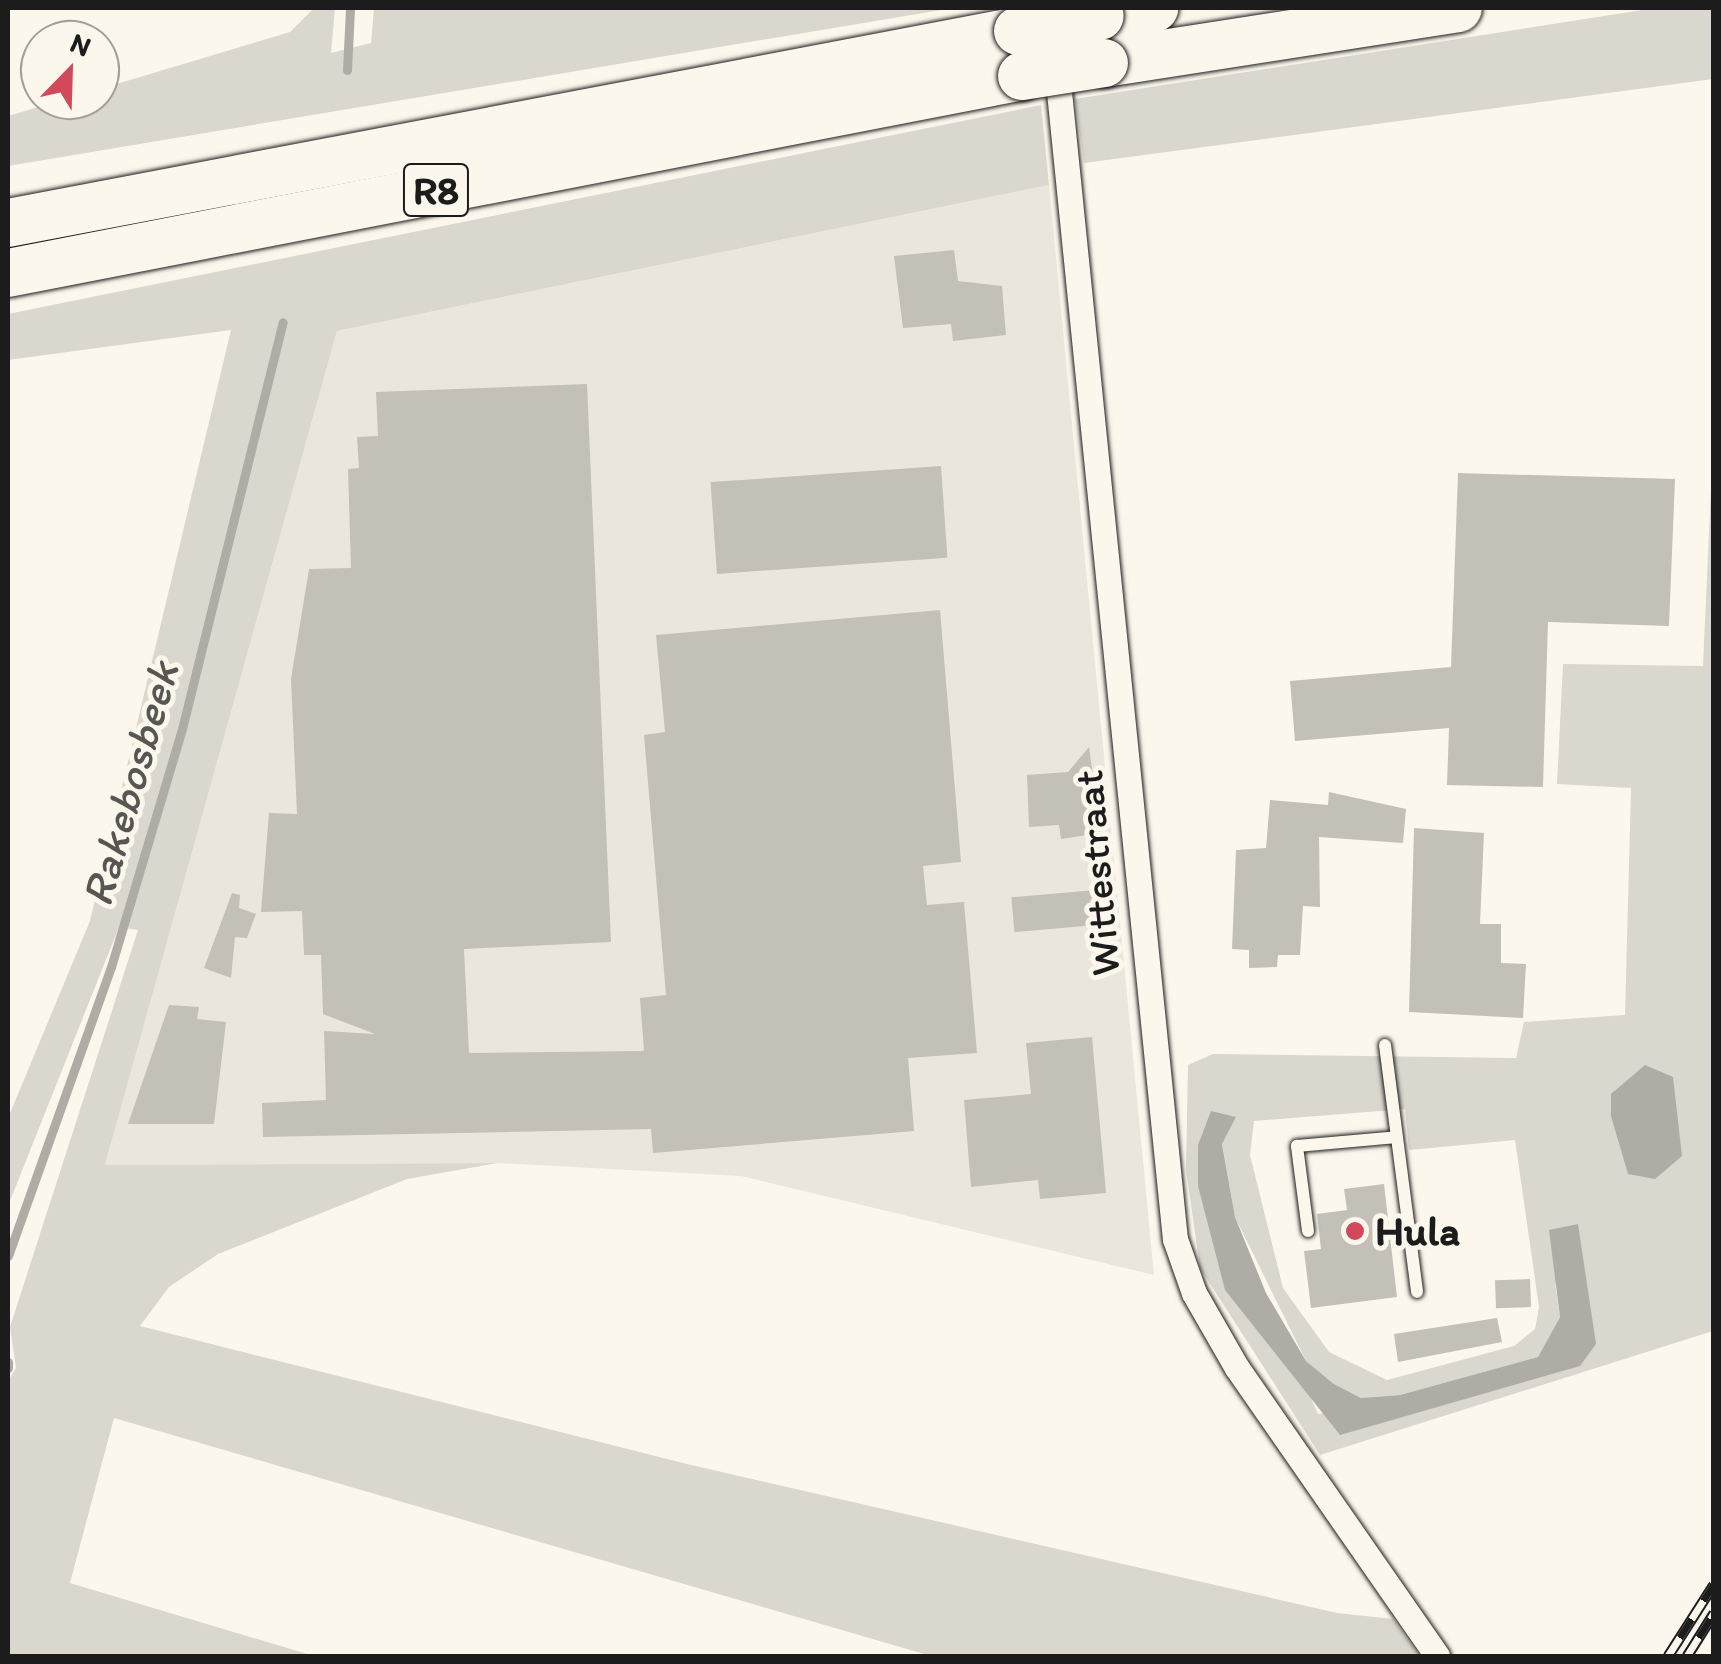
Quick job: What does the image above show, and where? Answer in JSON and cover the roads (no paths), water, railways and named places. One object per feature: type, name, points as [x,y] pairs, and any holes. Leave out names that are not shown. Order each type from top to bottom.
[{"type":"highway","name":"R8","points":[[8,274],[1029,38],[1100,16],[1154,8]]},
{"type":"highway","name":"R8","points":[[8,223],[1029,38],[1104,63],[1458,8]]},
{"type":"street","name":"Wittestraat","points":[[1029,38],[1064,107],[1175,1239],[1194,1293],[1237,1368],[1438,1656]]},
{"type":"lane","points":[[1384,1045],[1418,1292]]},
{"type":"lane","points":[[1308,1231],[1297,1146],[1396,1137]]},
{"type":"waterway","name":"Rakebosbeek","points":[[347,70],[350,8]]},
{"type":"waterway","name":"Rakebosbeek","points":[[8,1256],[111,967],[182,729],[283,322]]},
{"type":"waterway","name":"Rakebosbeek","points":[[8,1362],[8,1368]]},
{"type":"railway","points":[[1668,1656],[1714,1584]]},
{"type":"railway","points":[[1687,1656],[1714,1613]]},
{"type":"place","name":"Hula","points":[[1355,1231]]}]
